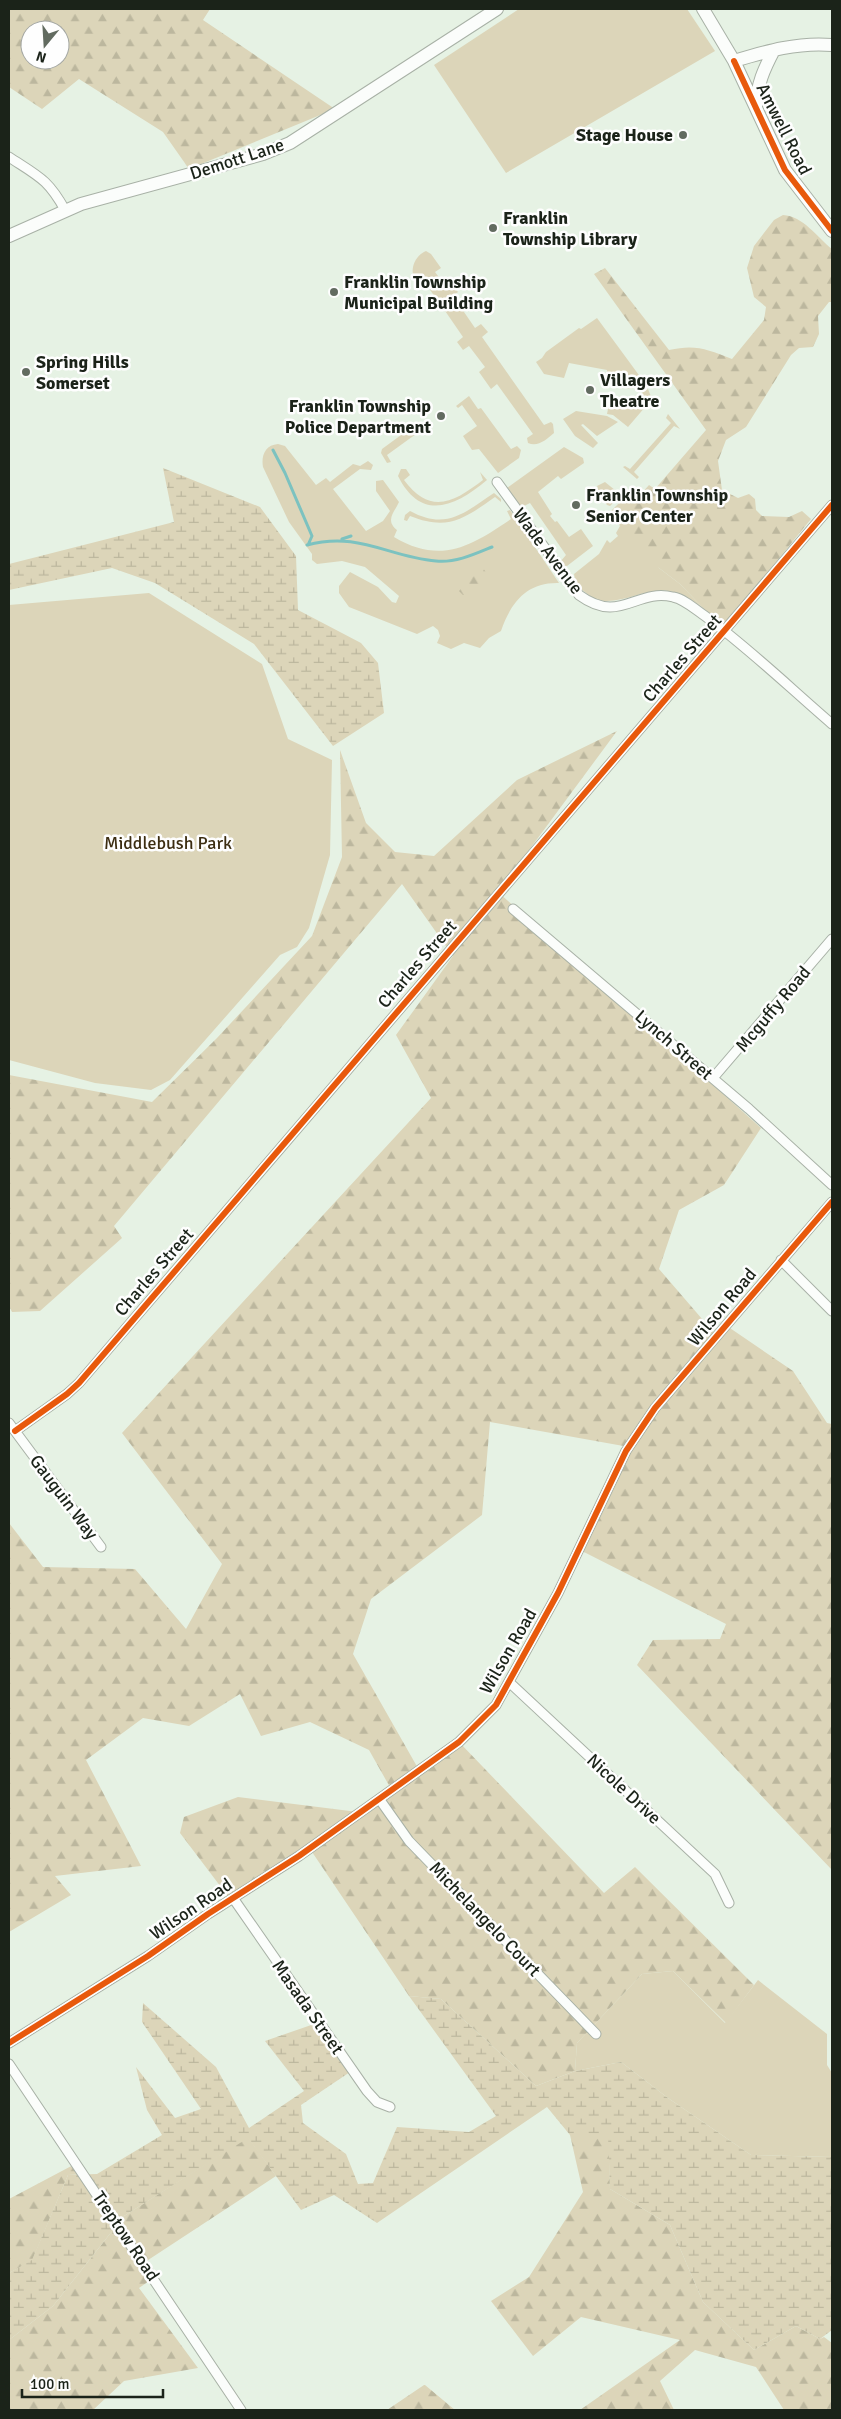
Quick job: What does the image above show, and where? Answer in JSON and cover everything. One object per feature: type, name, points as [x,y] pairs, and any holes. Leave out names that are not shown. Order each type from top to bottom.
[{"type":"street","name":"Demott Lane","points":[[9,236],[81,204],[263,154],[290,143],[497,9]]},
{"type":"street","name":"Amwell Road","points":[[703,9],[734,61],[785,170],[832,231]]},
{"type":"street","points":[[734,61],[774,50],[813,43],[832,44]]},
{"type":"street","points":[[756,109],[760,76],[774,50]]},
{"type":"street","points":[[9,157],[46,181],[54,190],[65,210]]},
{"type":"street","name":"Wade Avenue","points":[[497,482],[571,586],[588,602],[602,607],[612,607],[650,598],[674,597],[725,631],[832,724]]},
{"type":"street","name":"Charles Street","points":[[15,1431],[68,1394],[79,1383],[832,505]]},
{"type":"street","name":"Lynch Street","points":[[513,909],[713,1078],[832,1185]]},
{"type":"street","name":"Mcguffy Road","points":[[713,1078],[832,939]]},
{"type":"street","name":"Wilson Road","points":[[9,2043],[148,1956],[380,1800],[459,1742],[496,1705],[558,1593],[626,1451],[656,1408],[832,1202]]},
{"type":"street","points":[[781,1260],[832,1311]]},
{"type":"street","name":"Gauguin Way","points":[[9,1423],[101,1547]]},
{"type":"street","name":"Nicole Drive","points":[[509,1682],[715,1874],[729,1903]]},
{"type":"street","name":"Michelangelo Court","points":[[380,1800],[410,1841],[596,2034]]},
{"type":"street","name":"Masada Street","points":[[233,1898],[367,2092],[377,2102],[390,2107]]},
{"type":"street","name":"Treptow Road","points":[[9,2064],[241,2410]]},
{"type":"green space","points":[[9,9],[210,9],[203,20],[335,109],[189,169],[163,132],[79,79],[42,109],[9,87]]},
{"type":"green space","points":[[519,9],[687,9],[715,51],[506,173],[434,65]]},
{"type":"green space","points":[[783,215],[790,216],[803,223],[832,249],[832,302],[829,302],[818,316],[819,334],[813,347],[799,348],[791,355],[746,427],[726,440],[718,461],[722,490],[738,498],[749,494],[755,499],[756,510],[762,516],[789,517],[802,511],[811,519],[726,624],[705,610],[680,584],[659,568],[630,540],[622,515],[649,485],[655,489],[706,430],[594,274],[605,268],[669,350],[686,347],[701,348],[732,359],[764,320],[766,307],[754,297],[747,268],[754,246],[774,220]]},
{"type":"green space","points":[[426,251],[431,254],[441,268],[435,272],[447,288],[452,284],[458,292],[453,296],[475,328],[481,324],[488,332],[482,337],[544,425],[551,422],[553,424],[554,433],[545,440],[535,444],[528,443],[527,438],[533,434],[497,384],[491,389],[479,372],[485,367],[469,346],[463,350],[457,342],[463,337],[441,305],[435,309],[429,303],[435,297],[424,281],[417,285],[413,276],[413,266],[418,257]]},
{"type":"green space","points":[[597,318],[644,382],[636,388],[620,387],[622,375],[607,372],[607,370],[569,363],[564,378],[544,374],[536,362],[546,352],[579,328],[581,329]]},
{"type":"green space","points":[[648,389],[652,399],[628,427],[613,415],[607,414],[610,399],[619,400],[620,396],[631,399]]},
{"type":"green space","points":[[469,396],[478,409],[481,408],[511,449],[517,446],[521,450],[519,458],[498,473],[479,449],[472,450],[463,436],[477,426],[462,405],[458,408],[456,406]]},
{"type":"green space","points":[[576,411],[607,416],[618,422],[597,436],[583,424],[581,425],[598,443],[593,448],[575,436],[563,419]]},
{"type":"green space","points":[[668,414],[680,429],[674,426],[634,472],[639,477],[637,479],[623,467],[625,466],[630,469],[671,423],[666,418]]},
{"type":"green space","points":[[412,427],[416,434],[387,455],[391,462],[387,463],[381,453],[382,449]]},
{"type":"green space","points":[[278,444],[285,446],[316,485],[326,478],[330,482],[353,464],[360,466],[368,461],[373,465],[371,470],[360,469],[333,489],[366,531],[383,521],[390,511],[376,491],[376,481],[383,480],[399,502],[391,520],[397,530],[394,537],[426,550],[441,551],[469,544],[511,519],[507,511],[510,510],[559,583],[538,586],[529,590],[515,603],[501,631],[489,638],[480,648],[464,643],[451,649],[437,643],[440,636],[438,630],[433,626],[417,634],[349,607],[339,593],[339,586],[350,572],[378,587],[392,602],[396,603],[399,596],[365,567],[342,561],[317,564],[312,560],[312,554],[289,522],[263,467],[265,452],[270,446]]},
{"type":"green space","points":[[564,447],[583,458],[584,463],[561,479],[558,476],[538,492],[552,514],[550,516],[555,522],[557,521],[569,537],[581,529],[593,546],[567,566],[561,565],[560,562],[566,555],[530,503],[522,507],[520,506],[507,488]]},
{"type":"green space","points":[[163,468],[260,507],[296,556],[298,610],[361,643],[378,663],[384,713],[333,746],[254,644],[155,583],[112,568],[9,590],[9,564],[174,522]]},
{"type":"green space","points":[[401,469],[406,469],[410,475],[404,480],[414,491],[433,502],[443,502],[452,499],[472,488],[483,480],[480,472],[487,480],[451,503],[428,505],[417,500],[407,490],[398,476]]},
{"type":"green space","points":[[605,482],[621,495],[610,506],[607,505],[596,490],[597,486]]},
{"type":"green space","points":[[494,493],[501,499],[501,502],[495,497],[465,517],[455,520],[435,522],[410,516],[407,521],[404,520],[405,515],[410,511],[423,517],[435,519],[455,517]]},
{"type":"green space","points":[[624,498],[632,504],[659,568],[680,584],[705,610],[688,598],[668,591],[647,593],[615,601],[605,601],[595,599],[578,585],[574,574],[599,554],[607,540],[610,543],[618,536],[616,533],[620,526],[611,511]]},
{"type":"green space","points":[[479,567],[483,568],[487,574],[474,591],[463,595],[459,591]]},
{"type":"green space","name":"Middlebush Park","points":[[149,593],[262,664],[288,739],[332,760],[330,855],[309,928],[297,947],[280,955],[170,1080],[151,1090],[95,1083],[9,1060],[9,605]]},
{"type":"green space","points":[[617,731],[498,892],[761,1128],[724,1185],[679,1210],[659,1269],[715,1334],[724,1324],[793,1371],[827,1423],[832,1424],[832,1870],[637,1665],[653,1640],[720,1639],[726,1624],[578,1549],[629,1447],[490,1422],[482,1515],[371,1599],[353,1654],[419,1770],[459,1742],[604,1893],[635,1867],[754,1985],[726,2023],[673,1971],[642,1974],[577,2043],[575,2071],[536,2086],[441,1999],[409,1996],[308,1846],[230,1899],[180,1833],[184,1817],[238,1797],[358,1812],[391,1789],[369,1750],[310,1722],[261,1736],[240,1694],[189,1726],[143,1718],[86,1760],[141,1866],[55,1876],[71,1895],[9,1932],[9,1523],[43,1567],[135,1569],[186,1629],[222,1564],[122,1433],[431,1098],[396,1035],[453,956],[402,884],[114,1226],[122,1238],[40,1311],[12,1312],[9,1306],[9,1075],[152,1102],[217,1038],[312,936],[342,857],[340,750],[366,823],[395,852],[434,856],[517,780]]},
{"type":"green space","points":[[673,1971],[725,2023],[758,1980],[827,2034],[827,2065],[832,2073],[832,2157],[751,2155],[668,2098],[621,2062],[575,2071],[577,2043],[642,1974]]},
{"type":"green space","points":[[409,1996],[441,1999],[536,2086],[575,2071],[621,2062],[668,2098],[751,2155],[832,2157],[832,2330],[820,2339],[796,2326],[754,2350],[703,2302],[670,2225],[610,2189],[608,2135],[570,2135],[547,2107],[377,2223],[334,2195],[301,2210],[248,2138],[124,2216],[53,2306],[9,2340],[9,2273],[32,2260],[68,2175],[97,2174],[162,2135],[147,2110],[136,2067],[175,2118],[201,2109],[142,2022],[143,2003],[216,2067],[249,2128],[304,2091],[265,2041],[317,2023],[350,2072],[301,2105],[303,2123],[346,2154],[358,2184],[373,2183],[397,2127],[469,2132],[496,2116]]},
{"type":"green space","points":[[570,2135],[609,2135],[610,2189],[670,2225],[703,2302],[754,2350],[796,2326],[820,2339],[824,2337],[832,2343],[832,2410],[784,2410],[756,2367],[695,2350],[660,2381],[674,2410],[580,2410],[680,2340],[581,2317],[533,2356],[491,2301],[529,2277],[583,2192]]},
{"type":"green space","points":[[248,2137],[276,2176],[142,2264],[152,2279],[139,2288],[198,2368],[124,2381],[93,2410],[9,2410],[9,2340],[53,2306],[124,2216]]},
{"type":"green space","points":[[77,2163],[87,2174],[68,2175],[32,2261],[9,2273],[9,2199]]},
{"type":"green space","points":[[424,2385],[455,2410],[387,2410]]},
{"type":"waterway","points":[[273,450],[312,536],[308,545]]},
{"type":"waterway","points":[[342,539],[351,536]]},
{"type":"waterway","points":[[307,545],[342,541],[373,546],[419,559],[436,561],[451,561],[492,547]]},
{"type":"cycle path","points":[[734,61],[785,170],[832,231]]},
{"type":"cycle path","points":[[15,1431],[67,1394],[79,1383],[832,505]]},
{"type":"cycle path","points":[[9,2043],[148,1956],[208,1914],[299,1856],[459,1742],[496,1705],[558,1593],[626,1451],[655,1408],[832,1202]]},
{"type":"place","name":"Stage House","points":[[683,135]]},
{"type":"place","name":"Franklin Township Library","points":[[493,228]]},
{"type":"place","name":"Franklin Township Municipal Building","points":[[334,292]]},
{"type":"place","name":"Spring Hills Somerset","points":[[26,372]]},
{"type":"place","name":"Villagers Theatre","points":[[590,390]]},
{"type":"place","name":"Franklin Township Police Department","points":[[441,416]]},
{"type":"place","name":"Franklin Township Senior Center","points":[[576,505]]}]
